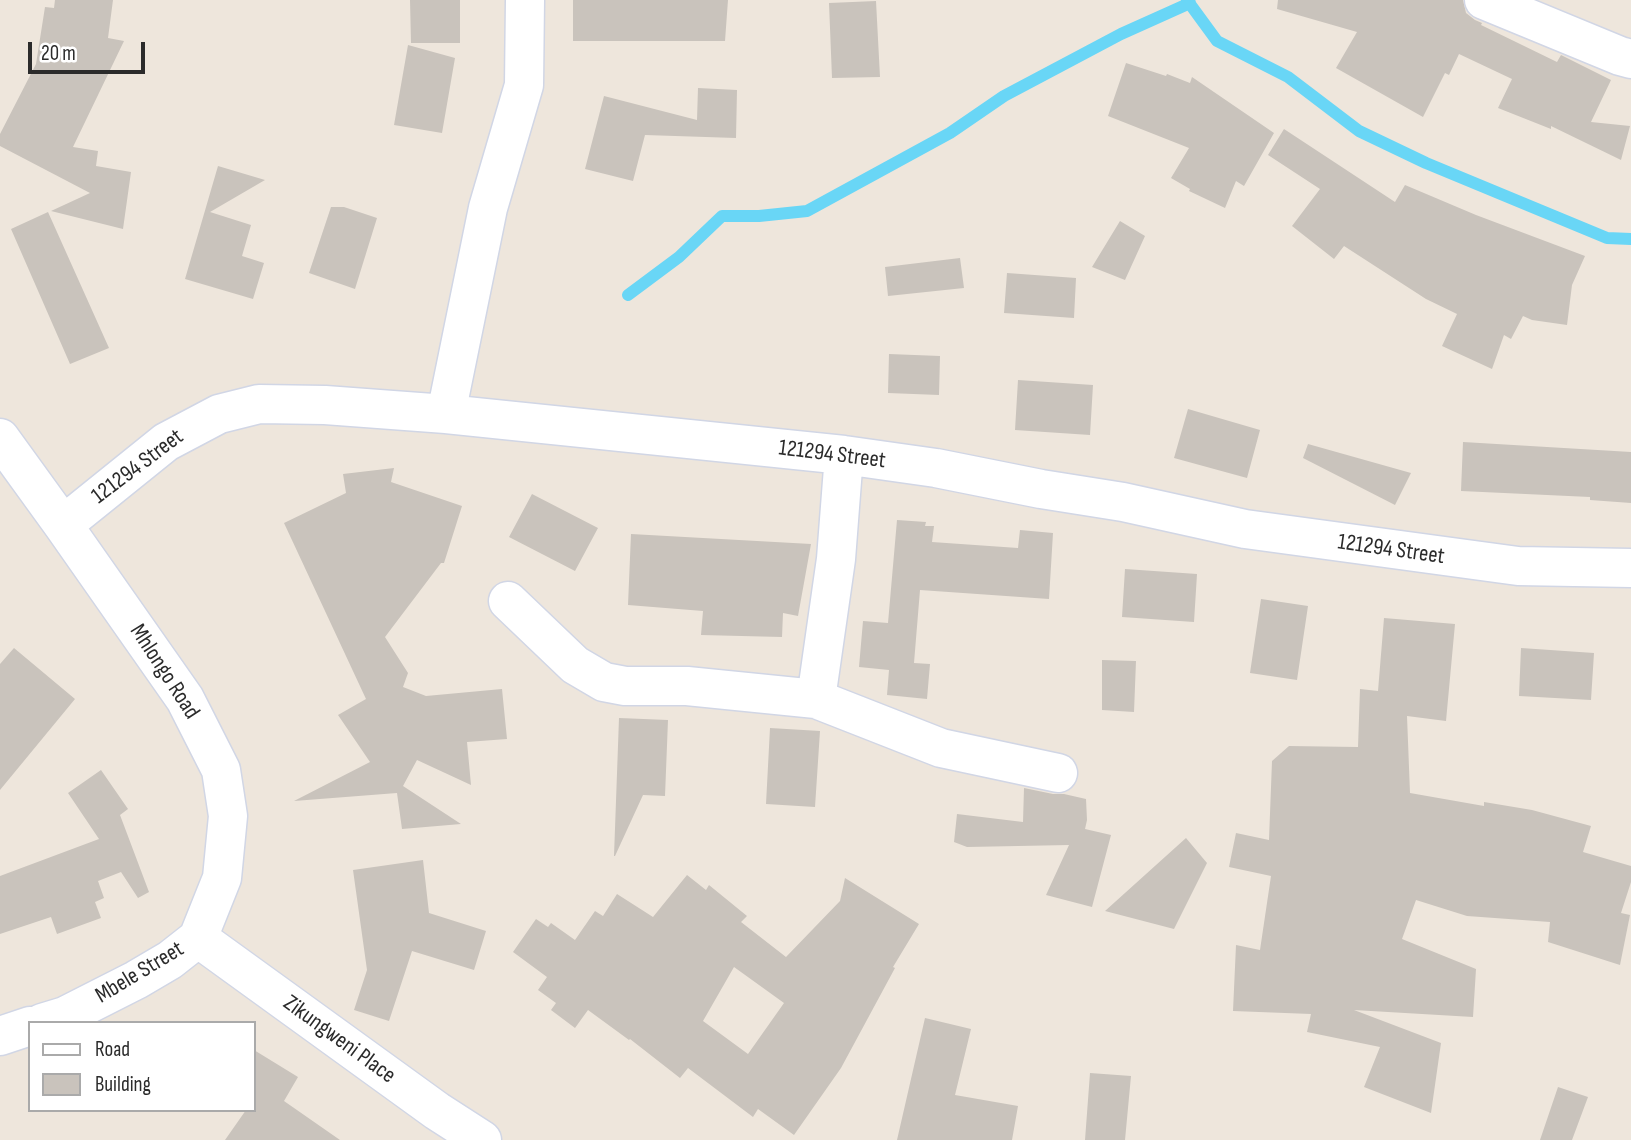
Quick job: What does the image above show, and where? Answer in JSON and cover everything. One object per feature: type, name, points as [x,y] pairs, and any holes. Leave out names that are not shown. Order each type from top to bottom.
[{"type":"street","points":[[446,414],[488,208],[524,85],[525,0]]},
{"type":"street","points":[[1484,0],[1631,59]]},
{"type":"street","name":"121294 Street","points":[[63,525],[166,442],[219,414],[259,404],[325,405],[446,414],[844,455],[936,468],[1123,502],[1245,529],[1518,566],[1631,568]]},
{"type":"street","name":"Mhlongo Road","points":[[0,438],[185,699],[221,770],[228,816],[222,877],[198,938]]},
{"type":"street","points":[[816,699],[836,559],[844,455]]},
{"type":"street","points":[[508,601],[575,665],[604,682],[625,687],[687,686],[816,699],[941,748],[1058,773]]},
{"type":"street","name":"Mbele Street","points":[[49,1021],[65,1016],[136,980],[170,960],[198,938]]},
{"type":"street","name":"Zikungweni Place","points":[[198,938],[429,1105],[482,1140]]},
{"type":"street","points":[[0,1036],[28,1028]]},
{"type":"building","points":[[55,0],[113,0],[108,38],[124,41],[73,147],[98,151],[96,166],[131,172],[123,229],[51,211],[90,193],[0,146],[0,134],[36,64],[45,7],[54,8]]},
{"type":"building","points":[[410,0],[460,0],[460,43],[411,43]]},
{"type":"building","points":[[573,0],[728,0],[725,41],[573,41]]},
{"type":"building","points":[[1278,0],[1463,0],[1466,13],[1482,23],[1481,25],[1557,62],[1561,55],[1611,80],[1591,122],[1630,126],[1621,160],[1551,126],[1551,129],[1498,108],[1512,79],[1459,54],[1449,75],[1445,73],[1423,117],[1336,68],[1357,32],[1277,9]]},
{"type":"building","points":[[876,1],[880,77],[832,78],[829,3]]},
{"type":"building","points":[[408,45],[455,58],[442,133],[394,125]]},
{"type":"building","points":[[1126,63],[1190,83],[1192,77],[1274,133],[1244,186],[1236,181],[1225,208],[1189,191],[1190,189],[1171,178],[1189,148],[1108,116]]},
{"type":"building","points":[[698,88],[737,90],[736,138],[645,135],[633,181],[585,169],[604,96],[697,120]]},
{"type":"building","points":[[1284,129],[1395,202],[1405,185],[1585,256],[1572,285],[1567,325],[1532,320],[1523,316],[1511,339],[1504,335],[1492,369],[1442,346],[1457,314],[1426,299],[1344,246],[1334,259],[1292,226],[1320,189],[1268,155]]},
{"type":"building","points":[[218,166],[265,180],[210,212],[251,225],[242,256],[264,263],[253,299],[185,279]]},
{"type":"building","points":[[331,207],[344,207],[377,218],[355,289],[309,273]]},
{"type":"building","points":[[48,212],[109,348],[70,364],[11,229]]},
{"type":"building","points":[[1120,221],[1145,236],[1125,280],[1092,267]]},
{"type":"building","points":[[960,258],[964,288],[888,296],[885,267]]},
{"type":"building","points":[[1007,273],[1076,278],[1074,318],[1004,313]]},
{"type":"building","points":[[889,354],[940,356],[939,395],[888,393]]},
{"type":"building","points":[[1018,380],[1093,385],[1090,435],[1015,430]]},
{"type":"building","points":[[1188,409],[1260,430],[1247,478],[1174,458]]},
{"type":"building","points":[[1463,442],[1631,452],[1631,503],[1590,500],[1590,497],[1461,491]]},
{"type":"building","points":[[1308,444],[1411,473],[1395,505],[1303,458]]},
{"type":"building","points":[[394,468],[391,482],[462,506],[444,563],[441,563],[385,637],[408,673],[403,687],[426,696],[502,689],[507,739],[467,742],[471,785],[417,760],[403,786],[461,824],[402,829],[397,793],[294,801],[370,762],[338,715],[366,699],[284,523],[346,493],[343,474]]},
{"type":"building","points":[[532,494],[598,528],[575,571],[509,537]]},
{"type":"building","points":[[897,520],[926,522],[925,526],[934,526],[932,542],[1018,548],[1020,530],[1053,533],[1049,599],[920,590],[914,663],[930,664],[927,699],[887,695],[889,670],[859,667],[863,621],[888,623]]},
{"type":"building","points":[[631,534],[811,544],[798,616],[783,613],[782,637],[701,635],[703,611],[628,605]]},
{"type":"building","points":[[1125,569],[1197,574],[1194,622],[1122,617]]},
{"type":"building","points":[[1261,599],[1308,606],[1297,680],[1250,673]]},
{"type":"building","points":[[1384,618],[1455,624],[1446,721],[1407,716],[1410,793],[1484,806],[1484,802],[1532,810],[1591,826],[1583,852],[1631,866],[1631,882],[1621,913],[1630,915],[1620,965],[1548,942],[1550,922],[1467,916],[1416,900],[1402,939],[1476,969],[1473,1017],[1354,1010],[1441,1043],[1431,1113],[1364,1087],[1380,1047],[1307,1032],[1311,1014],[1233,1011],[1236,945],[1260,950],[1271,876],[1229,867],[1236,833],[1269,840],[1272,761],[1289,746],[1358,747],[1360,689],[1378,691]]},
{"type":"building","points":[[14,648],[75,699],[0,790],[0,664]]},
{"type":"building","points":[[1521,648],[1594,653],[1591,700],[1519,696]]},
{"type":"building","points":[[1102,660],[1136,661],[1134,712],[1102,710]]},
{"type":"building","points":[[619,718],[668,720],[665,796],[643,795],[614,856]]},
{"type":"building","points":[[770,728],[820,731],[815,807],[766,804]]},
{"type":"building","points":[[101,770],[128,809],[120,815],[149,892],[138,898],[121,872],[98,881],[104,898],[95,902],[101,918],[57,934],[51,917],[0,934],[0,876],[99,839],[68,793]]},
{"type":"building","points":[[1024,788],[1086,799],[1085,829],[1111,835],[1092,907],[1046,895],[1069,845],[967,847],[954,842],[957,814],[1023,822]]},
{"type":"building","points":[[1186,838],[1207,863],[1174,929],[1105,911]]},
{"type":"building","points":[[423,860],[429,913],[486,931],[474,970],[412,951],[389,1021],[354,1010],[367,970],[353,870]]},
{"type":"building","points":[[687,875],[706,890],[709,885],[747,916],[741,922],[786,957],[840,901],[845,878],[919,924],[893,967],[895,968],[841,1068],[794,1135],[758,1109],[753,1117],[688,1068],[680,1078],[588,1010],[575,1028],[551,1010],[556,1003],[538,990],[547,977],[513,952],[536,919],[548,927],[551,923],[575,940],[595,911],[603,916],[617,894],[653,917]],"holes":[[[734,967],[784,1003],[748,1054],[703,1021]]]},
{"type":"building","points":[[925,1018],[971,1029],[955,1095],[1018,1106],[1012,1140],[897,1140]]},
{"type":"building","points":[[256,1051],[298,1077],[284,1101],[340,1140],[225,1140],[245,1112],[256,1112]]},
{"type":"building","points":[[1090,1073],[1131,1076],[1125,1140],[1085,1140]]},
{"type":"building","points":[[1558,1087],[1588,1097],[1572,1140],[1540,1140]]},
{"type":"waterway","points":[[1187,0],[1217,41],[1288,77],[1359,131],[1426,163],[1607,238],[1631,239]]},
{"type":"waterway","points":[[628,295],[679,257],[722,216],[759,216],[807,211],[950,133],[1004,96],[1121,34],[1190,3]]}]
